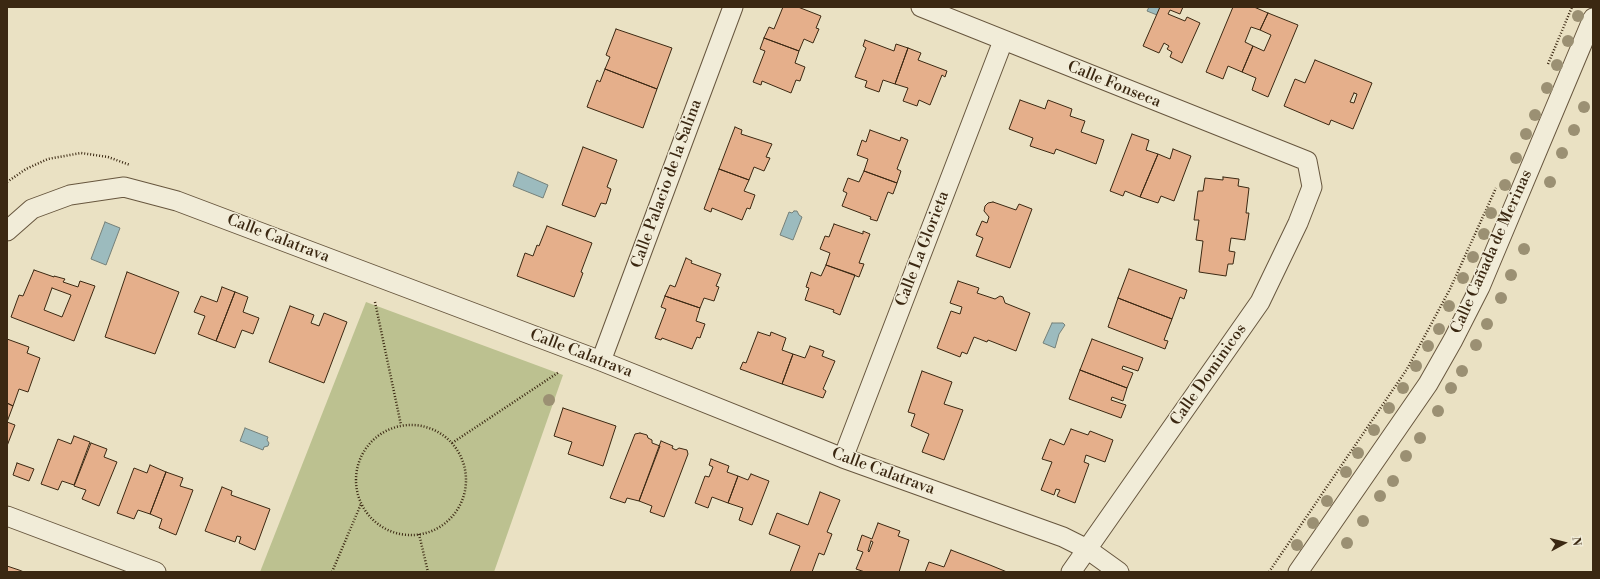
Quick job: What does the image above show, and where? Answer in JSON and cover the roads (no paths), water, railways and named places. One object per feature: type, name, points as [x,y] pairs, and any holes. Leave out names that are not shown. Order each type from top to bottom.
[{"type":"street","name":"Calle Palacio de la Salina","points":[[601,361],[733,7]]},
{"type":"street","name":"Calle Fonseca","points":[[921,7],[1307,162]]},
{"type":"street","name":"Calle Cañada de Merinas","points":[[1298,572],[1428,384],[1453,340],[1480,287],[1593,18]]},
{"type":"street","name":"Calle La Glorieta","points":[[843,458],[1003,41]]},
{"type":"street","name":"Calle Dominicos","points":[[1070,572],[1260,302],[1298,223],[1312,186],[1307,162]]},
{"type":"street","name":"Calle Calatrava","points":[[7,231],[32,209],[70,195],[124,187],[177,201],[601,361],[843,458],[1063,537],[1087,549],[1119,572]]},
{"type":"street","points":[[7,516],[156,572]]},
{"type":"water","points":[[1149,7],[1160,7],[1157,15],[1147,11]]},
{"type":"water","points":[[518,172],[548,185],[543,198],[513,186]]},
{"type":"water","points":[[797,211],[802,217],[793,240],[780,235],[789,212],[792,213]]},
{"type":"water","points":[[105,222],[120,228],[106,265],[91,259]]},
{"type":"water","points":[[1052,323],[1063,323],[1065,325],[1059,334],[1055,348],[1043,343]]},
{"type":"water","points":[[245,428],[268,437],[268,446],[264,447],[263,450],[240,441]]}]
